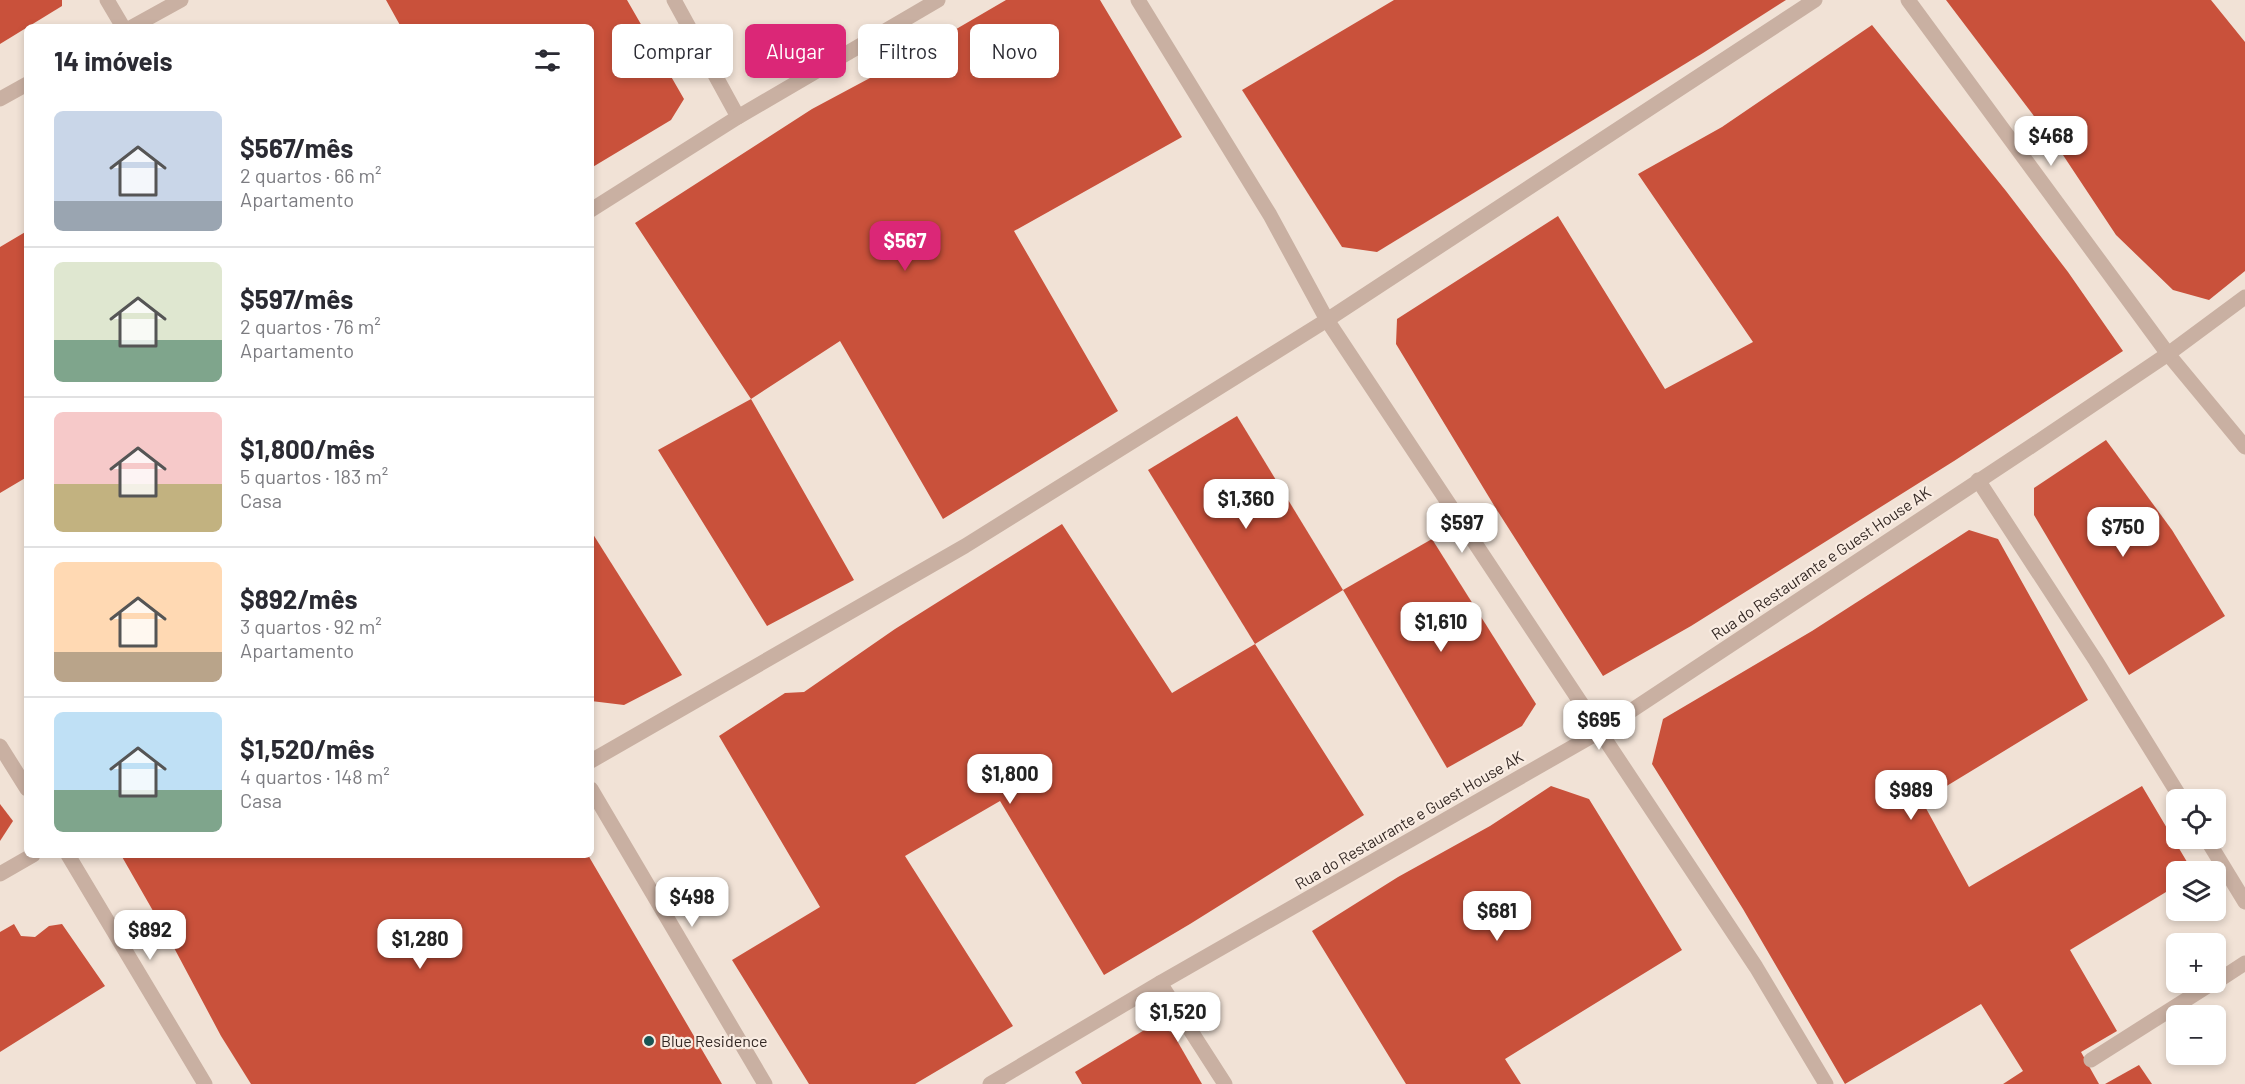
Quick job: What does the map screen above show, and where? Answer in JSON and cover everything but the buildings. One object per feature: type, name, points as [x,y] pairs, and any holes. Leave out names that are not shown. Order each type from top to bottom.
[{"type":"street","points":[[107,0],[121,24]]},
{"type":"street","points":[[137,24],[181,0]]},
{"type":"street","points":[[674,0],[738,117]]},
{"type":"street","points":[[594,208],[738,117],[938,0]]},
{"type":"street","points":[[1138,0],[1270,215],[1327,320],[1756,967],[1826,1084]]},
{"type":"street","points":[[594,759],[965,546],[1327,320],[1815,0]]},
{"type":"street","points":[[1908,0],[2168,354],[2245,447]]},
{"type":"street","points":[[0,99],[24,86]]},
{"type":"street","name":"Rua do Restaurante e Guest House AK","points":[[990,1084],[1160,983],[1599,732],[2168,354],[2245,297]]},
{"type":"street","points":[[1978,480],[2096,661],[2175,789]]},
{"type":"street","points":[[0,746],[24,784]]},
{"type":"street","points":[[594,794],[765,1084]]},
{"type":"street","points":[[2213,849],[2245,902]]},
{"type":"street","points":[[0,874],[28,858]]},
{"type":"street","points":[[70,858],[205,1084]]},
{"type":"street","points":[[2226,975],[2245,963]]},
{"type":"street","points":[[1160,983],[1225,1084]]},
{"type":"street","points":[[2091,1060],[2198,993]]},
{"type":"place","name":"Blue Residence","points":[[649,1041]]}]
